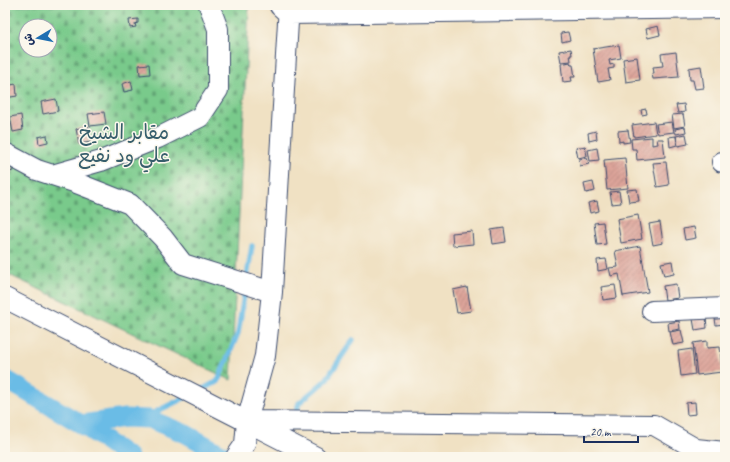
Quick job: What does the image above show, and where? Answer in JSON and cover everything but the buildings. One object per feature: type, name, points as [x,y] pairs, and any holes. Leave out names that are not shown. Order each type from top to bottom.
[{"type":"street","points":[[52,175],[101,161],[158,138],[200,116],[218,90],[218,29],[209,5]]},
{"type":"street","points":[[236,457],[245,444],[247,421],[265,356],[272,292],[286,8],[725,8]]},
{"type":"street","points":[[5,153],[37,170],[74,182],[130,204],[162,238],[183,264],[272,292]]},
{"type":"street","points":[[5,298],[316,457]]},
{"type":"street","points":[[652,311],[725,308]]},
{"type":"street","points":[[247,421],[654,425],[696,449],[725,452]]},
{"type":"green space","name":"مقابر الشيخ علي ود نفيع","points":[[5,5],[249,5],[231,380],[5,273]]},
{"type":"waterway","points":[[198,392],[218,381],[238,333],[252,246]]},
{"type":"waterway","points":[[295,417],[299,403],[326,380],[353,340]]},
{"type":"waterway","points":[[5,379],[81,424],[129,457]]},
{"type":"waterway","points":[[141,419],[188,396]]},
{"type":"waterway","points":[[81,424],[125,418],[149,419],[186,434],[227,457]]},
{"type":"waterway","points":[[281,457],[285,452],[287,445]]}]
